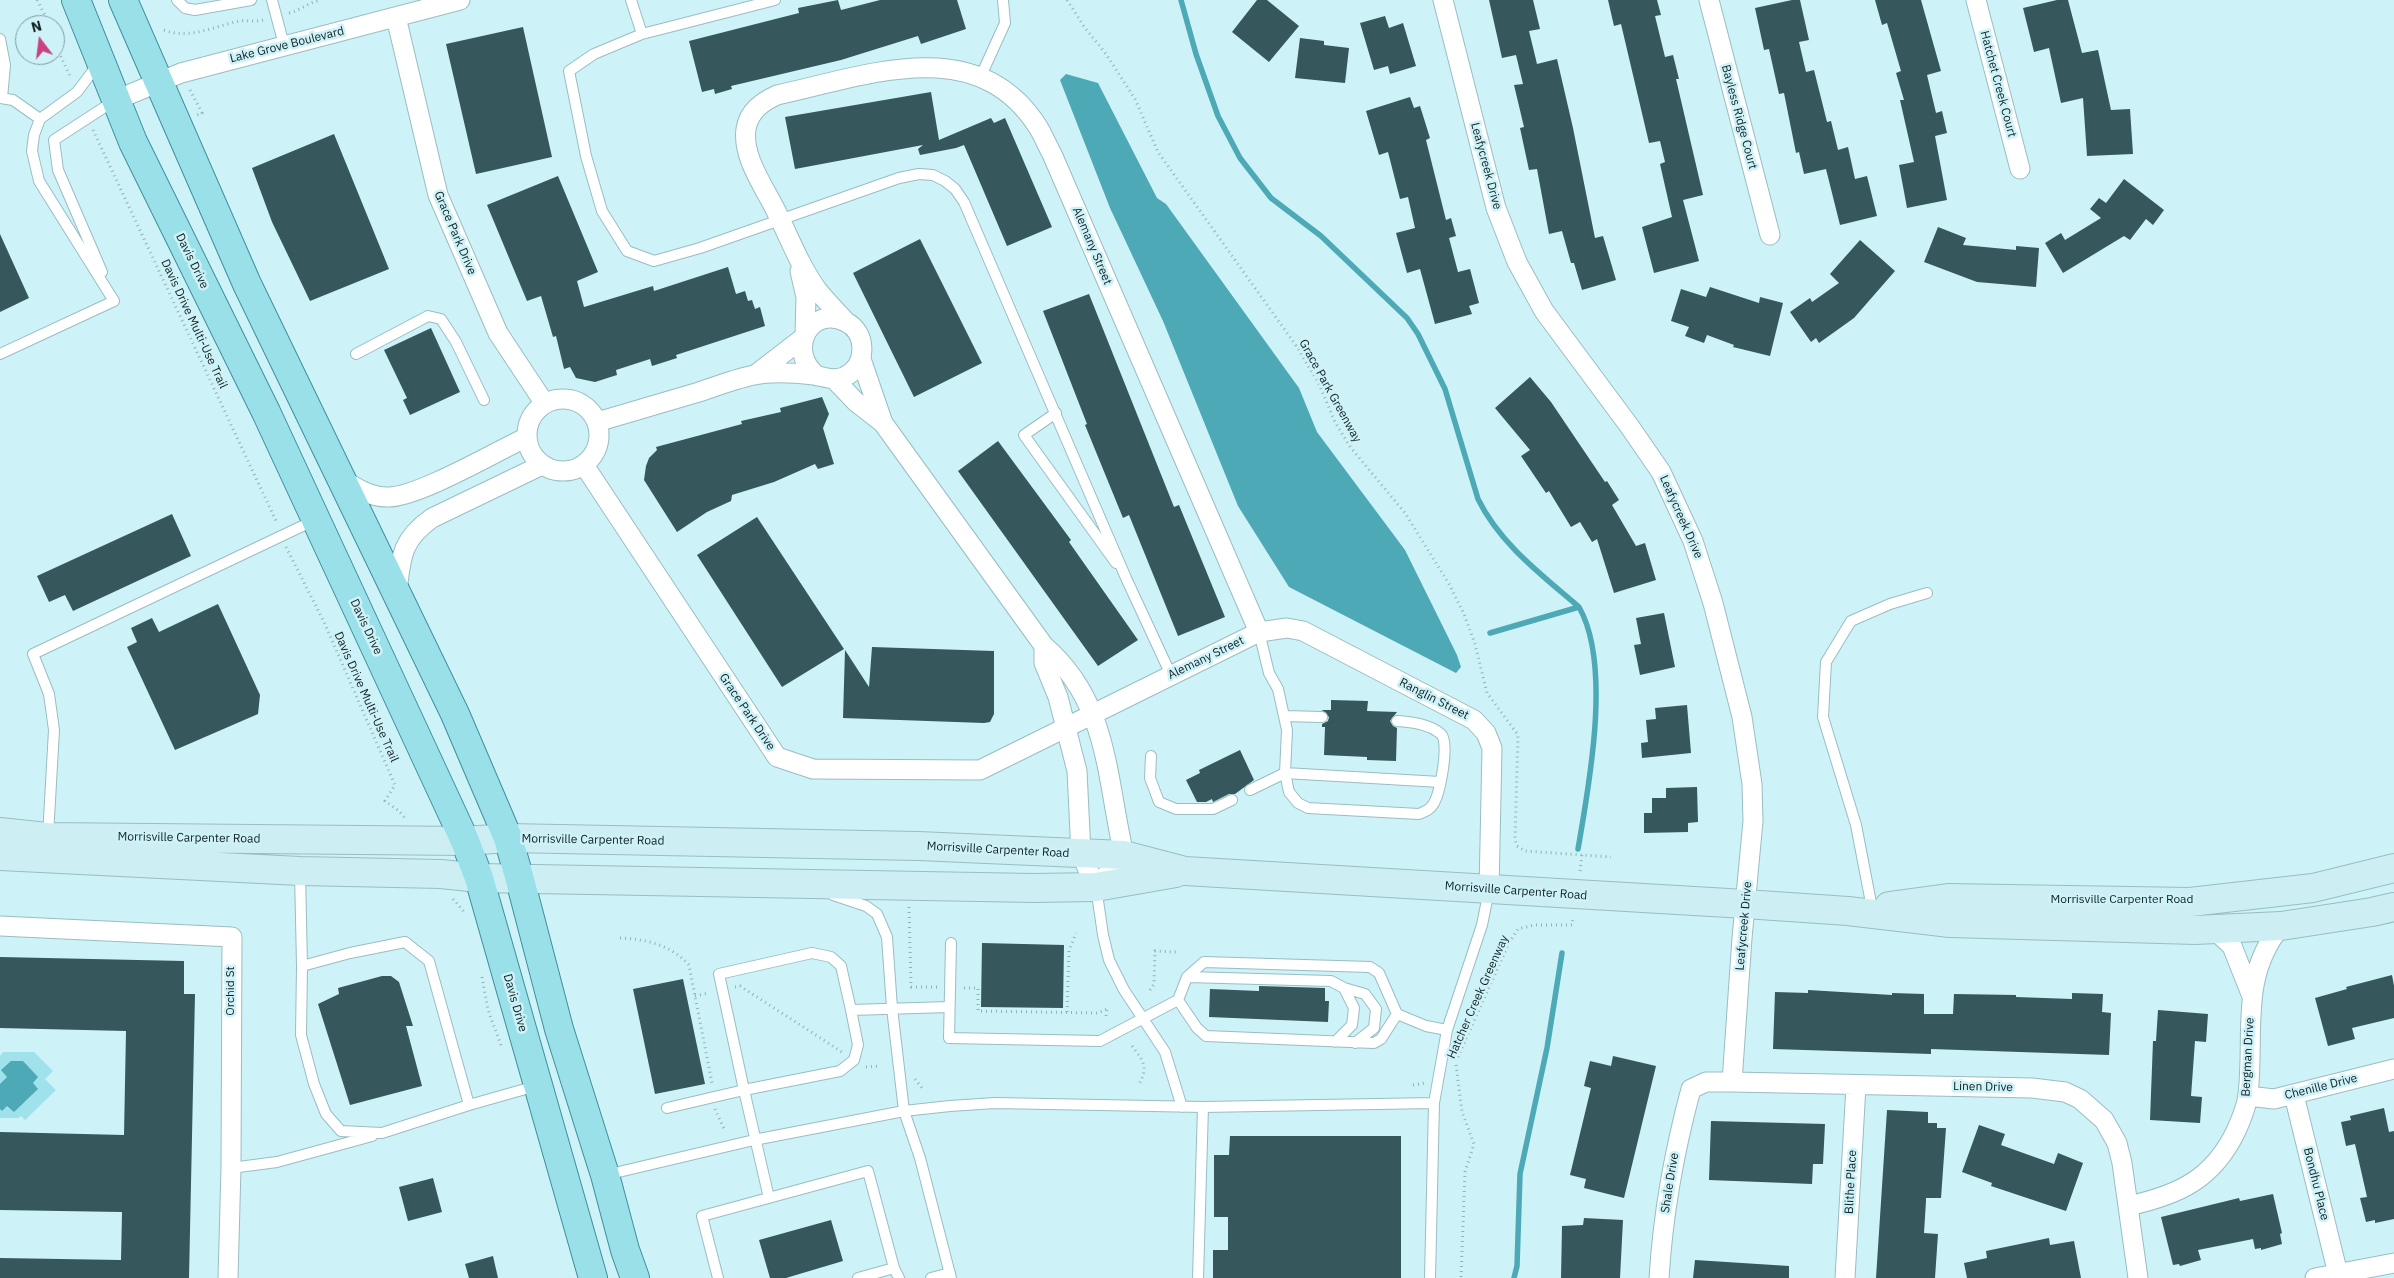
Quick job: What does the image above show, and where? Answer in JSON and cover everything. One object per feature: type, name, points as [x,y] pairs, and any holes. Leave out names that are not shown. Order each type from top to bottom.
[{"type":"main road","name":"Davis Drive","points":[[76,0],[133,142],[266,412],[465,841],[479,878],[593,1278]]},
{"type":"main road","points":[[123,0],[247,284],[455,714],[508,838],[559,1029],[635,1278]]},
{"type":"main road","name":"Morrisville Carpenter Road","points":[[0,832],[48,836],[465,841],[508,838],[918,846],[1124,855],[1185,871],[1860,910],[1950,923],[2216,931],[2282,926],[2394,907]]},
{"type":"main road","name":"Morrisville Carpenter Road","points":[[0,856],[300,871],[441,874],[520,880],[799,884],[1096,887],[1185,871]]},
{"type":"main road","name":"Morrisville Carpenter Road","points":[[1860,910],[1948,898],[2190,902],[2313,888],[2394,868]]},
{"type":"street","name":"Lake Grove Boulevard","points":[[116,100],[181,73],[460,0]]},
{"type":"street","name":"Leafycreek Drive","points":[[1444,0],[1496,208],[1517,262],[1544,311],[1661,472],[1693,541],[1713,603],[1748,746],[1753,821],[1732,1082]]},
{"type":"street","name":"Bayless Ridge Court","points":[[1709,0],[1770,235]]},
{"type":"street","name":"Hatchet Creek Court","points":[[1976,0],[2020,169]]},
{"type":"street","name":"Grace Park Drive","points":[[396,17],[438,195],[498,332],[545,404]]},
{"type":"street","name":"Alemany Street","points":[[846,322],[818,291],[798,260],[781,221],[756,173],[745,140],[746,128],[752,113],[763,102],[778,95],[905,68],[929,66],[950,68],[980,78],[1010,96],[1038,126],[1052,154],[1259,632],[1067,726]]},
{"type":"street","name":"Alemany Street","points":[[798,260],[806,297],[804,336]]},
{"type":"street","points":[[755,375],[804,336],[818,321],[837,319],[846,322],[853,327],[862,342],[861,359],[883,423]]},
{"type":"street","points":[[804,336],[801,352],[804,362],[883,423],[1044,646],[1061,661],[1093,712],[1109,768],[1124,855],[1096,887],[1081,854],[1077,772],[1067,726],[1044,663],[1044,646]]},
{"type":"street","points":[[597,422],[755,375],[825,377],[851,373],[861,359]]},
{"type":"street","points":[[557,400],[569,400],[581,404],[597,422],[598,446],[592,457],[584,465],[563,472],[542,465],[534,457],[527,437],[532,418],[545,404],[557,400]]},
{"type":"street","points":[[342,479],[368,494],[388,498],[406,494],[426,487],[527,437]]},
{"type":"street","points":[[397,592],[401,556],[410,537],[419,527],[432,518],[542,465]]},
{"type":"street","name":"Grace Park Drive","points":[[584,465],[777,758],[813,769],[980,770],[1067,726]]},
{"type":"street","name":"Ranglin Street","points":[[1259,632],[1287,628],[1303,631],[1474,720],[1486,732],[1492,748],[1489,890]]},
{"type":"street","name":"Orchid St","points":[[0,926],[232,937],[232,1168],[228,1278]]},
{"type":"street","name":"Bergman Drive","points":[[2128,1206],[2156,1200],[2181,1190],[2202,1176],[2227,1150],[2240,1122],[2248,1096],[2251,994],[2268,942],[2282,926]]},
{"type":"street","name":"Bergman Drive","points":[[2216,931],[2232,946],[2251,994]]},
{"type":"street","name":"Chenille Drive","points":[[2248,1096],[2274,1099],[2394,1069]]},
{"type":"street","name":"Linen Drive","points":[[1692,1089],[1706,1082],[1732,1082],[1856,1086],[2032,1088],[2065,1092],[2080,1099],[2104,1120],[2117,1143],[2138,1278]]},
{"type":"street","name":"Blithe Place","points":[[1845,1278],[1856,1086]]},
{"type":"street","name":"Shale Drive","points":[[1659,1278],[1668,1183],[1692,1089]]},
{"type":"street","name":"Bondhu Place","points":[[2294,1095],[2338,1274]]},
{"type":"street","points":[[2315,1278],[2394,1263]]},
{"type":"lane","points":[[178,0],[186,8],[195,10],[251,0]]},
{"type":"lane","points":[[272,0],[284,45]]},
{"type":"lane","points":[[631,0],[642,34]]},
{"type":"lane","points":[[775,0],[642,34],[594,54],[569,71],[586,156],[602,210],[626,251],[654,261],[781,221],[899,178],[919,174],[933,175],[956,189],[964,202],[1126,578],[1171,674]]},
{"type":"lane","points":[[980,78],[1005,23],[1003,0]]},
{"type":"lane","points":[[0,39],[6,66],[1,98],[13,100],[40,118]]},
{"type":"lane","points":[[100,60],[77,92],[40,118],[34,135],[32,150],[39,181],[114,301]]},
{"type":"lane","points":[[114,301],[58,170],[54,140],[116,100]]},
{"type":"lane","points":[[0,354],[114,301]]},
{"type":"lane","points":[[356,354],[428,316],[441,319],[456,342],[484,400]]},
{"type":"lane","points":[[1056,413],[1024,435],[1126,578]]},
{"type":"lane","points":[[48,836],[54,730],[49,694],[33,654],[316,520]]},
{"type":"lane","points":[[1860,910],[1856,825],[1823,717],[1826,662],[1851,621],[1890,604],[1927,593]]},
{"type":"lane","points":[[1259,632],[1269,673],[1278,689],[1287,730],[1284,774],[1289,792],[1298,803],[1308,808],[1419,814],[1429,810],[1435,802],[1444,765],[1445,740],[1441,734],[1416,722],[1397,721]]},
{"type":"lane","points":[[1284,716],[1322,718]]},
{"type":"lane","points":[[1151,756],[1150,778],[1159,802],[1176,809],[1213,810],[1232,800]]},
{"type":"lane","points":[[1250,790],[1284,774],[1440,782]]},
{"type":"lane","points":[[300,871],[301,1035],[314,1084],[326,1114],[341,1131],[382,1133]]},
{"type":"lane","points":[[799,884],[866,906],[877,914],[887,937],[892,1008],[904,1111],[920,1158],[950,1276],[931,1278]]},
{"type":"lane","points":[[1096,887],[1103,935],[1109,960],[1164,1052],[1182,1107]]},
{"type":"lane","points":[[1430,1278],[1434,1103],[1446,1030],[1482,925],[1489,890]]},
{"type":"lane","points":[[302,966],[350,953],[405,942],[429,961],[468,1105]]},
{"type":"lane","points":[[951,943],[949,1038],[1100,1041],[1178,1000],[1187,976],[1204,962],[1370,967],[1379,974],[1397,1014],[1426,1026],[1446,1030]]},
{"type":"lane","points":[[667,1108],[744,1090],[840,1071],[854,1060],[858,1045],[851,1010],[841,966],[831,957],[812,952],[719,974],[744,1090],[754,1140],[769,1198]]},
{"type":"lane","points":[[1187,976],[1331,981],[1344,988],[1366,994],[1376,1009],[1374,1028],[1354,1042]]},
{"type":"lane","points":[[1335,1042],[1352,1025],[1354,1008],[1344,988]]},
{"type":"lane","points":[[1178,1000],[1197,1028],[1206,1036],[1374,1043],[1381,1039],[1397,1014]]},
{"type":"lane","points":[[851,1010],[949,1007]]},
{"type":"lane","points":[[232,1168],[277,1162],[382,1133],[468,1105],[539,1086]]},
{"type":"lane","points":[[605,1175],[754,1140],[904,1111],[995,1103],[1182,1107],[1434,1103]]},
{"type":"lane","points":[[1198,1278],[1203,1107]]},
{"type":"lane","points":[[718,1278],[702,1216],[868,1171],[896,1273],[858,1278]]},
{"type":"path","points":[[37,0],[45,15]]},
{"type":"path","points":[[299,11],[307,3],[320,0]]},
{"type":"path","name":"Grace Park Greenway","points":[[1067,0],[1085,28],[1106,54],[1135,99],[1158,152],[1297,347],[1319,384],[1335,422],[1350,448],[1405,513],[1448,584],[1467,621],[1488,693],[1518,735],[1515,840],[1517,846],[1525,851],[1611,857]]},
{"type":"path","points":[[164,30],[177,34],[193,34],[242,21],[259,21]]},
{"type":"path","points":[[65,65],[70,75]]},
{"type":"path","name":"Davis Drive Multi-Use Trail","points":[[99,143],[273,514]]},
{"type":"path","points":[[106,158],[111,154]]},
{"type":"path","name":"Davis Drive Multi-Use Trail","points":[[290,558],[324,622],[395,785],[386,801],[399,811]]},
{"type":"path","points":[[908,899],[911,987],[978,988],[978,1011],[1098,1013],[1107,1009],[1106,1016]]},
{"type":"path","name":"Hatcher Creek Greenway","points":[[1461,1278],[1465,1172],[1474,1144],[1462,1112],[1456,1063],[1509,942],[1518,929],[1534,924],[1572,925]]},
{"type":"path","points":[[1067,1012],[1069,951],[1076,933]]},
{"type":"path","points":[[620,938],[643,939],[661,945],[680,955],[689,965],[716,1111],[724,1129]]},
{"type":"path","points":[[1150,990],[1154,984],[1155,951],[1176,952]]},
{"type":"path","points":[[695,996],[740,986],[866,1068],[881,1066]]},
{"type":"path","points":[[1132,1046],[1144,1062],[1145,1074],[1138,1086]]},
{"type":"shaded area","points":[[1066,74],[1098,83],[1157,198],[1166,204],[1299,388],[1317,432],[1405,550],[1457,655],[1461,667],[1456,673],[1289,587],[1238,506],[1163,321],[1110,208],[1060,80]]},
{"type":"shaded area","points":[[3,1052],[34,1052],[53,1071],[45,1079],[56,1090],[25,1120],[21,1116],[18,1118],[0,1118],[0,1056]]},
{"type":"shaded area","points":[[11,1061],[23,1061],[38,1077],[33,1083],[38,1089],[14,1112],[7,1106],[2,1111],[0,1109],[0,1084],[7,1077],[1,1070]]},
{"type":"building","points":[[838,0],[841,10],[880,0],[957,0],[966,29],[921,44],[918,36],[841,60],[731,86],[732,89],[715,94],[714,89],[702,92],[689,41],[799,13],[798,8]]},
{"type":"building","points":[[1257,0],[1267,0],[1299,26],[1269,62],[1232,32]]},
{"type":"building","points":[[1489,0],[1533,0],[1540,29],[1529,31],[1537,64],[1557,59],[1595,238],[1603,236],[1616,280],[1582,290],[1574,263],[1571,263],[1562,231],[1549,234],[1537,169],[1529,170],[1520,128],[1524,127],[1514,85],[1523,84],[1516,55],[1502,58]]},
{"type":"building","points":[[1608,0],[1657,0],[1661,15],[1655,16],[1665,57],[1673,55],[1679,79],[1676,79],[1703,195],[1683,200],[1699,261],[1654,273],[1642,227],[1672,217],[1660,164],[1665,162],[1660,141],[1649,143],[1621,24],[1614,26]]},
{"type":"building","points":[[1800,0],[1809,40],[1799,42],[1806,72],[1814,70],[1827,122],[1831,121],[1838,150],[1848,147],[1855,179],[1867,176],[1877,216],[1840,225],[1826,169],[1804,174],[1799,152],[1796,153],[1784,93],[1779,94],[1769,49],[1764,50],[1755,8]]},
{"type":"building","points":[[1875,0],[1921,0],[1941,71],[1927,75],[1936,113],[1942,111],[1947,133],[1935,136],[1947,200],[1907,208],[1899,165],[1914,162],[1900,100],[1904,100],[1896,73],[1901,71],[1887,23],[1882,25]]},
{"type":"building","points":[[2057,0],[2068,0],[2082,53],[2098,50],[2111,110],[2130,109],[2133,154],[2087,156],[2083,98],[2061,103],[2049,48],[2034,52],[2023,8]]},
{"type":"building","points":[[1385,16],[1389,28],[1403,23],[1416,66],[1390,74],[1388,66],[1374,70],[1360,23]]},
{"type":"building","points":[[523,27],[552,157],[476,174],[446,44]]},
{"type":"building","points":[[1300,38],[1324,41],[1324,45],[1349,48],[1345,83],[1295,78]]},
{"type":"building","points":[[931,92],[939,140],[991,118],[994,123],[1005,118],[1052,227],[1007,246],[964,145],[920,155],[918,149],[923,145],[795,169],[785,117]]},
{"type":"building","points":[[1410,97],[1414,108],[1420,106],[1430,138],[1426,140],[1446,220],[1451,218],[1456,236],[1449,238],[1458,272],[1470,269],[1479,303],[1469,306],[1472,314],[1435,324],[1420,269],[1407,273],[1396,233],[1415,228],[1408,197],[1400,199],[1388,152],[1379,155],[1366,111]]},
{"type":"building","points":[[334,134],[389,269],[310,301],[272,222],[252,168]]},
{"type":"building","points":[[558,176],[598,272],[577,281],[584,307],[653,286],[654,291],[728,267],[736,294],[745,291],[748,301],[752,300],[755,309],[760,307],[765,326],[676,355],[677,358],[652,366],[650,359],[616,370],[617,375],[595,382],[576,378],[570,367],[564,369],[556,336],[553,337],[541,296],[527,301],[487,205]]},
{"type":"building","points":[[2124,179],[2164,210],[2153,225],[2146,219],[2130,240],[2124,236],[2063,273],[2045,243],[2061,233],[2065,240],[2101,218],[2090,209],[2099,198],[2106,203]]},
{"type":"building","points":[[1938,227],[1966,238],[1963,245],[2016,250],[2016,246],[2039,248],[2036,287],[1977,282],[1924,262]]},
{"type":"building","points":[[0,234],[29,298],[0,312]]},
{"type":"building","points":[[920,239],[982,363],[914,397],[853,273]]},
{"type":"building","points":[[1860,240],[1895,271],[1854,318],[1819,343],[1816,338],[1811,342],[1790,312],[1810,298],[1812,302],[1839,283],[1830,274]]},
{"type":"building","points":[[1710,287],[1759,303],[1760,297],[1783,303],[1770,356],[1733,347],[1734,345],[1707,335],[1704,343],[1685,336],[1689,327],[1671,321],[1681,289],[1706,297]]},
{"type":"building","points":[[1089,294],[1174,507],[1179,505],[1225,617],[1178,636],[1129,515],[1123,518],[1085,425],[1087,424],[1043,311]]},
{"type":"building","points":[[431,328],[460,392],[410,415],[403,400],[407,398],[384,350]]},
{"type":"building","points":[[1530,377],[1551,402],[1619,500],[1612,505],[1636,546],[1645,543],[1656,580],[1614,593],[1597,539],[1592,542],[1580,522],[1571,527],[1549,491],[1546,493],[1521,456],[1530,450],[1495,408]]},
{"type":"building","points":[[822,397],[829,414],[823,428],[834,464],[818,469],[815,464],[774,482],[732,495],[731,501],[707,512],[677,532],[644,480],[646,466],[649,458],[657,450],[656,447],[742,424],[741,421],[781,412],[780,408]]},
{"type":"building","points":[[998,441],[1071,540],[1069,542],[1138,640],[1098,666],[958,471]]},
{"type":"building","points":[[172,514],[191,556],[73,611],[65,595],[49,602],[37,576]]},
{"type":"building","points":[[757,517],[844,649],[782,687],[697,555]]},
{"type":"building","points":[[218,604],[260,695],[258,714],[175,750],[127,647],[137,642],[131,628],[152,618],[159,632]]},
{"type":"building","points":[[1664,613],[1675,667],[1640,675],[1634,645],[1641,644],[1636,618]]},
{"type":"building","points":[[872,647],[994,651],[994,714],[990,722],[843,718],[845,650],[869,687]]},
{"type":"building","points":[[1331,700],[1368,701],[1367,711],[1397,712],[1390,721],[1397,728],[1396,761],[1367,760],[1367,757],[1324,755],[1325,727],[1322,727],[1322,724],[1328,721],[1329,717],[1322,710],[1331,710]]},
{"type":"building","points":[[1687,705],[1691,753],[1642,758],[1641,743],[1648,742],[1646,720],[1656,719],[1655,708]]},
{"type":"building","points":[[1240,750],[1254,780],[1235,794],[1229,794],[1213,802],[1212,799],[1206,802],[1197,802],[1186,780],[1200,773],[1199,770]]},
{"type":"building","points":[[1697,787],[1698,822],[1688,823],[1688,832],[1644,833],[1644,813],[1652,813],[1652,798],[1666,798],[1666,788]]},
{"type":"building","points":[[982,943],[1064,945],[1063,1008],[981,1007]]},
{"type":"building","points":[[0,957],[184,961],[184,994],[195,994],[189,1278],[0,1278],[0,1258],[121,1260],[122,1212],[0,1210],[0,1132],[124,1135],[126,1031],[0,1028]]},
{"type":"building","points":[[2392,975],[2394,1018],[2352,1028],[2355,1039],[2328,1046],[2315,998],[2347,989],[2346,987]]},
{"type":"building","points":[[382,976],[391,976],[399,982],[413,1026],[406,1026],[422,1086],[350,1105],[318,1004],[339,994],[338,988]]},
{"type":"building","points":[[683,979],[705,1084],[655,1094],[633,989]]},
{"type":"building","points":[[1259,986],[1325,988],[1325,1001],[1329,1001],[1328,1022],[1209,1017],[1210,989],[1259,991]]},
{"type":"building","points":[[1808,990],[1892,995],[1892,993],[1924,994],[1924,1014],[1953,1014],[1954,994],[2016,995],[2016,997],[2072,999],[2072,993],[2103,994],[2102,1012],[2111,1013],[2109,1055],[1931,1049],[1931,1054],[1773,1049],[1775,992],[1808,993]]},
{"type":"building","points":[[2158,1010],[2208,1014],[2206,1042],[2195,1041],[2191,1096],[2202,1097],[2200,1123],[2150,1120],[2153,1041],[2156,1041]]},
{"type":"building","points":[[1613,1056],[1656,1066],[1624,1198],[1584,1188],[1586,1179],[1570,1175],[1591,1088],[1584,1086],[1590,1061],[1611,1066]]},
{"type":"building","points":[[2384,1108],[2389,1132],[2394,1131],[2394,1219],[2375,1223],[2375,1220],[2366,1222],[2360,1198],[2367,1197],[2355,1144],[2346,1146],[2341,1122],[2351,1120],[2350,1116]]},
{"type":"building","points":[[1887,1110],[1928,1112],[1928,1123],[1937,1123],[1937,1128],[1946,1128],[1941,1198],[1926,1198],[1924,1233],[1938,1234],[1935,1278],[1876,1278]]},
{"type":"building","points":[[1711,1121],[1825,1124],[1823,1164],[1813,1164],[1812,1184],[1709,1180]]},
{"type":"building","points":[[1979,1125],[2005,1134],[2001,1145],[2054,1164],[2058,1153],[2083,1163],[2066,1211],[1991,1186],[1992,1183],[1962,1172]]},
{"type":"building","points":[[1230,1136],[1401,1136],[1401,1278],[1213,1278],[1213,1250],[1228,1250],[1228,1217],[1214,1217],[1214,1155],[1229,1155]]},
{"type":"building","points":[[433,1178],[442,1212],[408,1221],[399,1187]]},
{"type":"building","points":[[2273,1194],[2282,1233],[2280,1234],[2282,1244],[2261,1250],[2261,1248],[2255,1249],[2253,1239],[2198,1250],[2201,1260],[2180,1266],[2179,1264],[2173,1265],[2161,1217],[2239,1198],[2240,1201]]},
{"type":"building","points":[[1584,1218],[1623,1220],[1620,1278],[1561,1278],[1562,1226],[1583,1225]]},
{"type":"building","points":[[831,1220],[843,1261],[786,1278],[770,1278],[759,1240]]},
{"type":"building","points":[[2049,1238],[2050,1245],[2074,1241],[2081,1278],[1967,1278],[1964,1263],[1987,1258],[1986,1251]]},
{"type":"building","points":[[493,1256],[498,1278],[469,1278],[465,1264]]},
{"type":"building","points":[[1695,1260],[1789,1266],[1789,1278],[1693,1278]]},
{"type":"waterway","points":[[1181,0],[1196,54],[1218,116],[1240,158],[1271,198],[1321,236],[1407,318],[1418,334],[1445,389],[1478,499],[1487,515],[1510,545],[1579,607],[1589,631],[1594,660],[1596,692],[1592,760],[1578,849]]},
{"type":"waterway","points":[[1490,633],[1579,607]]},
{"type":"waterway","points":[[1514,1278],[1517,1266],[1520,1174],[1547,1048],[1562,953]]}]
